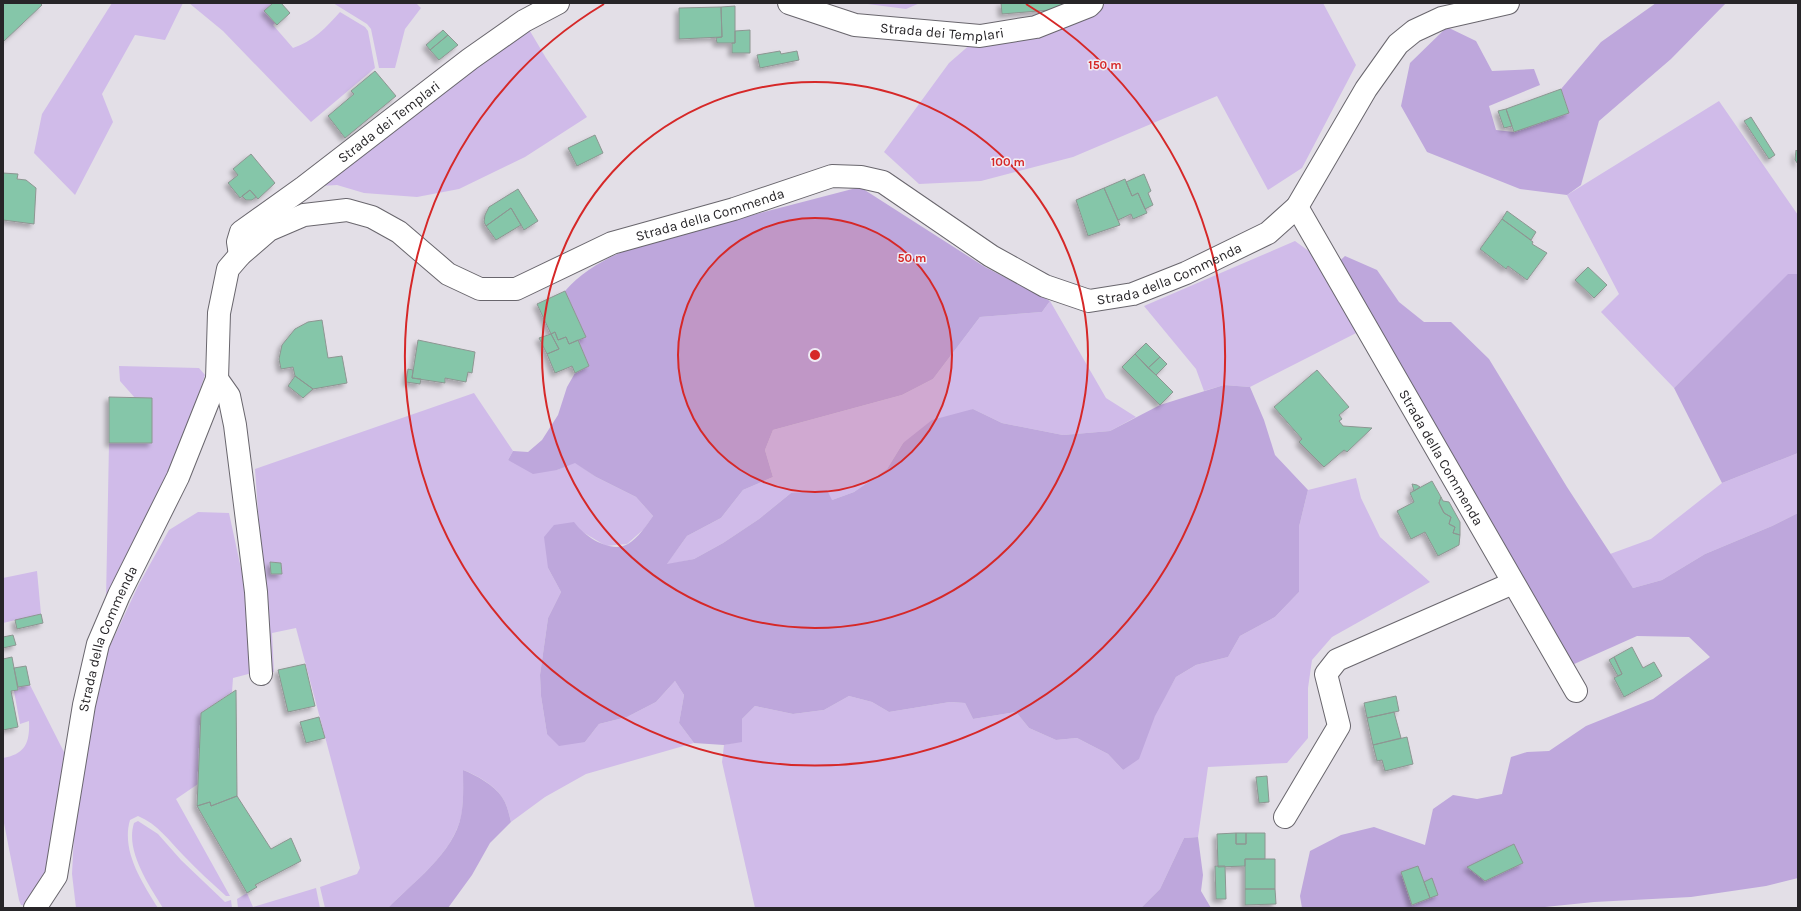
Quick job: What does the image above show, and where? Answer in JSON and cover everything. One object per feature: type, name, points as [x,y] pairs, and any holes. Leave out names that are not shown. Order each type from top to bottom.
[{"type":"street","name":"Strada dei Templari","points":[[240,255],[238,242],[241,232],[304,187],[470,59],[524,21],[558,3]]},
{"type":"street","name":"Strada dei Templari","points":[[789,3],[855,25],[980,36],[1036,27],[1089,6],[1092,3]]},
{"type":"street","name":"Strada della Commenda","points":[[35,908],[56,876],[84,705],[98,644],[119,595],[178,477],[218,380],[219,313],[228,269],[240,255],[269,230],[304,215],[348,210],[372,217],[399,232],[448,274],[480,289],[516,289],[612,243],[734,209],[832,176],[861,177],[883,182],[991,256],[1045,286],[1089,301],[1133,294],[1186,273],[1268,233],[1297,207],[1366,89],[1398,44],[1414,31],[1442,18],[1508,3]]},
{"type":"street","name":"Strada della Commenda","points":[[1297,207],[1576,691]]},
{"type":"street","points":[[218,380],[229,396],[235,425],[256,592],[261,674]]},
{"type":"street","points":[[1285,817],[1339,726],[1326,674],[1337,660],[1513,583]]},
{"type":"shaded area","points":[[112,3],[183,3],[165,40],[135,35],[102,94],[113,122],[75,195],[34,153],[42,114]]},
{"type":"shaded area","points":[[189,3],[273,3],[264,11],[275,23],[273,25],[293,48],[313,38],[340,12],[365,27],[368,31],[375,68],[311,122],[223,31]]},
{"type":"shaded area","points":[[333,3],[416,3],[421,8],[405,29],[395,68],[379,68],[371,29],[367,24]]},
{"type":"shaded area","points":[[860,3],[920,3],[906,9]]},
{"type":"shaded area","points":[[1092,3],[1323,3],[1356,65],[1302,168],[1268,190],[1217,96],[1073,157],[981,181],[919,184],[884,152],[949,63],[980,36]]},
{"type":"shaded area","points":[[1656,3],[1726,3],[1671,59],[1599,121],[1581,185],[1567,195],[1520,189],[1427,152],[1401,106],[1410,63],[1447,27],[1476,41],[1492,71],[1534,69],[1540,85],[1489,106],[1496,130],[1514,132],[1569,113],[1561,89],[1601,42]]},
{"type":"shaded area","points":[[524,21],[546,58],[587,117],[525,157],[459,189],[417,197],[364,193],[337,185],[304,187]]},
{"type":"shaded area","points":[[1719,101],[1798,215],[1798,274],[1788,275],[1674,388],[1601,312],[1619,294],[1567,195]]},
{"type":"shaded area","points":[[860,187],[985,267],[1050,301],[1042,312],[980,317],[933,379],[902,395],[773,430],[765,450],[773,477],[743,490],[721,518],[687,536],[667,564],[694,559],[723,543],[759,519],[791,493],[827,490],[832,500],[854,492],[887,469],[903,443],[932,420],[973,409],[1002,423],[1063,435],[1110,431],[1160,405],[1224,385],[1250,387],[1264,420],[1275,455],[1308,490],[1299,527],[1299,592],[1275,617],[1240,636],[1228,657],[1196,665],[1176,677],[1155,716],[1139,759],[1123,770],[1108,754],[1077,738],[1056,740],[1029,728],[1016,712],[973,719],[965,703],[950,702],[889,712],[872,702],[849,696],[824,710],[793,714],[755,706],[742,719],[742,742],[724,745],[694,743],[679,723],[684,695],[675,681],[656,702],[627,717],[599,724],[585,742],[559,746],[547,734],[541,696],[540,675],[548,618],[561,592],[548,568],[544,537],[554,525],[574,522],[584,533],[598,542],[613,547],[621,546],[628,544],[642,532],[653,516],[636,497],[596,477],[575,463],[557,470],[533,474],[508,460],[513,451],[528,452],[542,440],[558,415],[567,387],[575,373],[589,366],[578,340],[586,337],[565,291],[581,276],[600,263],[621,252],[643,244]]},
{"type":"shaded area","points":[[1295,241],[1332,268],[1366,328],[1250,387],[1224,385],[1204,391],[1196,369],[1144,306]]},
{"type":"shaded area","points":[[1345,256],[1377,270],[1399,302],[1424,322],[1451,322],[1489,359],[1567,487],[1633,588],[1662,580],[1705,554],[1772,526],[1798,513],[1798,878],[1766,886],[1691,897],[1594,902],[1535,908],[1302,908],[1300,896],[1310,851],[1341,835],[1374,827],[1425,845],[1433,809],[1453,795],[1477,799],[1502,794],[1511,757],[1527,752],[1549,751],[1586,726],[1653,699],[1710,657],[1689,637],[1637,636],[1563,669],[1332,268]]},
{"type":"shaded area","points":[[1788,274],[1798,274],[1798,453],[1722,483],[1674,388]]},
{"type":"shaded area","points":[[1050,301],[1106,398],[1136,417],[1110,431],[1063,435],[1002,423],[973,409],[903,443],[887,469],[854,492],[832,500],[791,493],[759,519],[723,543],[694,559],[666,565],[687,536],[721,518],[743,490],[773,477],[765,450],[773,430],[902,395],[933,379],[980,317],[1042,312]]},
{"type":"shaded area","points":[[119,366],[199,368],[205,375],[173,469],[106,600],[109,443],[152,443],[152,398],[135,398],[120,381]]},
{"type":"shaded area","points":[[474,393],[513,451],[508,460],[557,470],[575,462],[596,477],[636,497],[653,516],[644,529],[627,544],[606,546],[581,531],[548,568],[561,592],[548,618],[540,675],[541,696],[547,734],[585,742],[599,724],[627,717],[656,702],[675,681],[684,695],[679,723],[694,743],[586,774],[545,797],[511,822],[508,809],[499,793],[485,781],[463,770],[462,811],[456,831],[440,856],[420,878],[388,908],[325,908],[320,887],[357,874],[360,868],[296,628],[272,633],[274,672],[265,673],[265,609],[255,469]],"holes":[[[270,562],[281,563],[282,574],[271,574]]]},
{"type":"shaded area","points":[[1798,453],[1798,513],[1772,526],[1705,554],[1662,580],[1633,588],[1610,554],[1651,539],[1722,483]]},
{"type":"shaded area","points":[[1356,478],[1361,498],[1380,537],[1430,582],[1332,637],[1312,660],[1308,688],[1308,738],[1287,763],[1208,767],[1198,837],[1184,838],[1160,889],[1141,908],[755,908],[722,762],[724,745],[741,741],[742,719],[755,706],[793,714],[824,710],[849,696],[872,702],[889,712],[950,702],[965,703],[973,719],[1016,712],[1029,728],[1056,740],[1077,738],[1108,754],[1123,770],[1176,677],[1196,665],[1228,657],[1240,636],[1275,617],[1299,592],[1299,527],[1308,490]]},
{"type":"shaded area","points":[[198,512],[229,513],[242,573],[256,672],[233,678],[232,692],[201,713],[198,784],[176,799],[230,896],[226,896],[157,828],[145,819],[138,816],[130,820],[128,843],[140,877],[158,908],[76,908],[72,874],[75,815],[95,695],[109,648],[138,586],[169,530]]},
{"type":"shaded area","points":[[37,571],[41,614],[3,623],[3,578]]},
{"type":"shaded area","points":[[30,685],[65,754],[51,859],[28,906],[21,905],[19,900],[3,818],[3,758],[16,754],[25,746],[27,741],[29,721],[20,724],[14,691],[18,690],[18,687]]},
{"type":"shaded area","points":[[463,770],[484,781],[499,793],[508,809],[511,822],[490,843],[472,875],[448,908],[388,908],[420,878],[441,855],[457,830],[462,810]]},
{"type":"shaded area","points":[[138,821],[158,834],[181,860],[225,902],[231,900],[232,908],[163,908],[145,878],[136,856],[132,834],[134,823]]},
{"type":"shaded area","points":[[1198,837],[1203,875],[1201,891],[1211,908],[1141,908],[1160,889],[1184,838]]},
{"type":"shaded area","points":[[316,888],[320,908],[238,908],[237,899],[247,893],[253,907]]},
{"type":"building","points":[[3,3],[40,3],[42,5],[3,42]]},
{"type":"building","points":[[273,3],[281,3],[290,13],[277,25],[264,11]]},
{"type":"building","points":[[1001,3],[1062,3],[1062,9],[1002,14]]},
{"type":"building","points":[[735,6],[735,43],[717,43],[716,38],[722,37],[721,7]]},
{"type":"building","points":[[721,7],[722,37],[679,39],[679,8]]},
{"type":"building","points":[[443,30],[448,35],[430,50],[426,45]]},
{"type":"building","points":[[750,30],[750,53],[732,53],[732,43],[735,43],[735,31]]},
{"type":"building","points":[[448,35],[458,45],[439,60],[430,50]]},
{"type":"building","points":[[780,51],[781,54],[797,51],[799,60],[760,68],[757,55]]},
{"type":"building","points":[[375,71],[396,96],[345,138],[328,116],[354,94],[351,91]]},
{"type":"building","points":[[1561,89],[1569,113],[1514,132],[1506,109]]},
{"type":"building","points":[[1506,109],[1512,126],[1504,128],[1498,111]]},
{"type":"building","points":[[1751,117],[1775,155],[1769,159],[1744,121]]},
{"type":"building","points":[[595,135],[603,153],[577,166],[568,148]]},
{"type":"building","points":[[1796,150],[1798,152],[1798,164],[1795,160]]},
{"type":"building","points":[[251,154],[275,183],[258,199],[250,190],[240,198],[228,183],[238,175],[233,169]]},
{"type":"building","points":[[3,173],[18,174],[17,179],[26,180],[36,188],[34,224],[3,220]]},
{"type":"building","points":[[1144,174],[1151,191],[1148,193],[1153,205],[1145,209],[1138,193],[1132,196],[1126,182]]},
{"type":"building","points":[[1125,179],[1132,196],[1138,193],[1147,213],[1133,219],[1131,214],[1118,220],[1104,188]]},
{"type":"building","points":[[1104,188],[1120,225],[1088,236],[1076,200]]},
{"type":"building","points":[[518,189],[538,221],[524,230],[511,208],[486,226],[484,222],[485,215],[489,207]]},
{"type":"building","points":[[250,190],[256,197],[252,200],[246,200],[242,196]]},
{"type":"building","points":[[511,208],[521,225],[496,240],[486,226]]},
{"type":"building","points":[[1507,211],[1536,232],[1531,240],[1502,219]]},
{"type":"building","points":[[1502,219],[1533,242],[1532,244],[1547,253],[1527,280],[1508,266],[1506,269],[1480,249]]},
{"type":"building","points":[[1588,267],[1607,285],[1594,298],[1575,280]]},
{"type":"building","points":[[565,291],[586,337],[569,344],[566,337],[558,340],[555,332],[551,334],[537,304]]},
{"type":"building","points":[[322,320],[328,358],[342,356],[347,383],[313,389],[295,376],[293,367],[281,369],[279,359],[282,345],[295,329],[308,322]]},
{"type":"building","points":[[555,332],[558,340],[566,337],[569,344],[578,340],[589,366],[575,373],[572,366],[555,373],[547,354],[559,349],[551,334]]},
{"type":"building","points":[[551,334],[559,349],[547,354],[539,338]]},
{"type":"building","points":[[418,340],[475,352],[472,373],[468,372],[466,382],[445,378],[445,383],[412,378]]},
{"type":"building","points":[[1146,343],[1160,357],[1148,368],[1135,354]]},
{"type":"building","points":[[1135,354],[1173,392],[1160,405],[1122,367]]},
{"type":"building","points":[[1160,357],[1167,364],[1156,375],[1148,368]]},
{"type":"building","points":[[408,369],[413,370],[412,378],[421,379],[420,384],[406,382]]},
{"type":"building","points":[[1317,370],[1349,407],[1339,415],[1342,419],[1339,421],[1343,426],[1372,428],[1347,452],[1344,450],[1324,467],[1299,442],[1302,439],[1274,407]]},
{"type":"building","points":[[295,376],[313,389],[303,398],[288,386]]},
{"type":"building","points":[[109,397],[152,398],[152,443],[109,443]]},
{"type":"building","points":[[1432,481],[1441,497],[1439,503],[1444,513],[1451,517],[1449,524],[1455,527],[1453,533],[1460,535],[1459,545],[1438,556],[1425,532],[1411,539],[1397,511],[1414,502],[1410,493]]},
{"type":"building","points":[[1412,484],[1417,485],[1420,487],[1414,491]]},
{"type":"building","points":[[1441,497],[1443,501],[1449,502],[1460,522],[1460,535],[1453,533],[1455,527],[1449,524],[1451,517],[1444,513],[1439,503]]},
{"type":"building","points":[[270,562],[281,563],[282,574],[271,574]]},
{"type":"building","points":[[41,614],[43,623],[17,629],[15,620]]},
{"type":"building","points":[[13,635],[16,645],[3,648],[3,637]]},
{"type":"building","points":[[1632,647],[1643,668],[1654,662],[1662,676],[1624,697],[1614,678],[1622,674],[1614,657]]},
{"type":"building","points":[[12,657],[18,690],[11,691],[18,727],[3,730],[3,659]]},
{"type":"building","points":[[1614,657],[1622,674],[1618,676],[1609,660]]},
{"type":"building","points":[[305,664],[315,706],[288,712],[278,670]]},
{"type":"building","points":[[26,666],[30,685],[18,687],[14,668]]},
{"type":"building","points":[[236,690],[237,796],[211,806],[210,802],[197,806],[201,713]]},
{"type":"building","points":[[1396,696],[1399,711],[1367,718],[1364,703]]},
{"type":"building","points":[[1394,712],[1401,738],[1373,745],[1367,718]]},
{"type":"building","points":[[319,717],[325,738],[306,743],[300,722]]},
{"type":"building","points":[[1407,737],[1413,764],[1385,771],[1382,760],[1377,761],[1373,745]]},
{"type":"building","points":[[1267,776],[1269,802],[1259,803],[1256,777]]},
{"type":"building","points":[[237,796],[271,849],[291,838],[301,861],[255,885],[257,887],[247,893],[197,806],[210,802],[211,806]]},
{"type":"building","points":[[1236,833],[1236,844],[1246,844],[1246,833],[1265,833],[1265,859],[1245,859],[1245,866],[1218,867],[1217,834]]},
{"type":"building","points":[[1236,833],[1246,833],[1246,844],[1236,844]]},
{"type":"building","points":[[1514,844],[1523,863],[1485,881],[1467,867]]},
{"type":"building","points":[[1245,859],[1275,859],[1275,889],[1245,889]]},
{"type":"building","points":[[1215,866],[1225,866],[1226,899],[1216,899]]},
{"type":"building","points":[[1418,866],[1430,898],[1412,905],[1401,872]]},
{"type":"building","points":[[1432,878],[1438,895],[1430,898],[1424,882]]},
{"type":"building","points":[[1245,889],[1275,889],[1276,904],[1245,905]]}]
